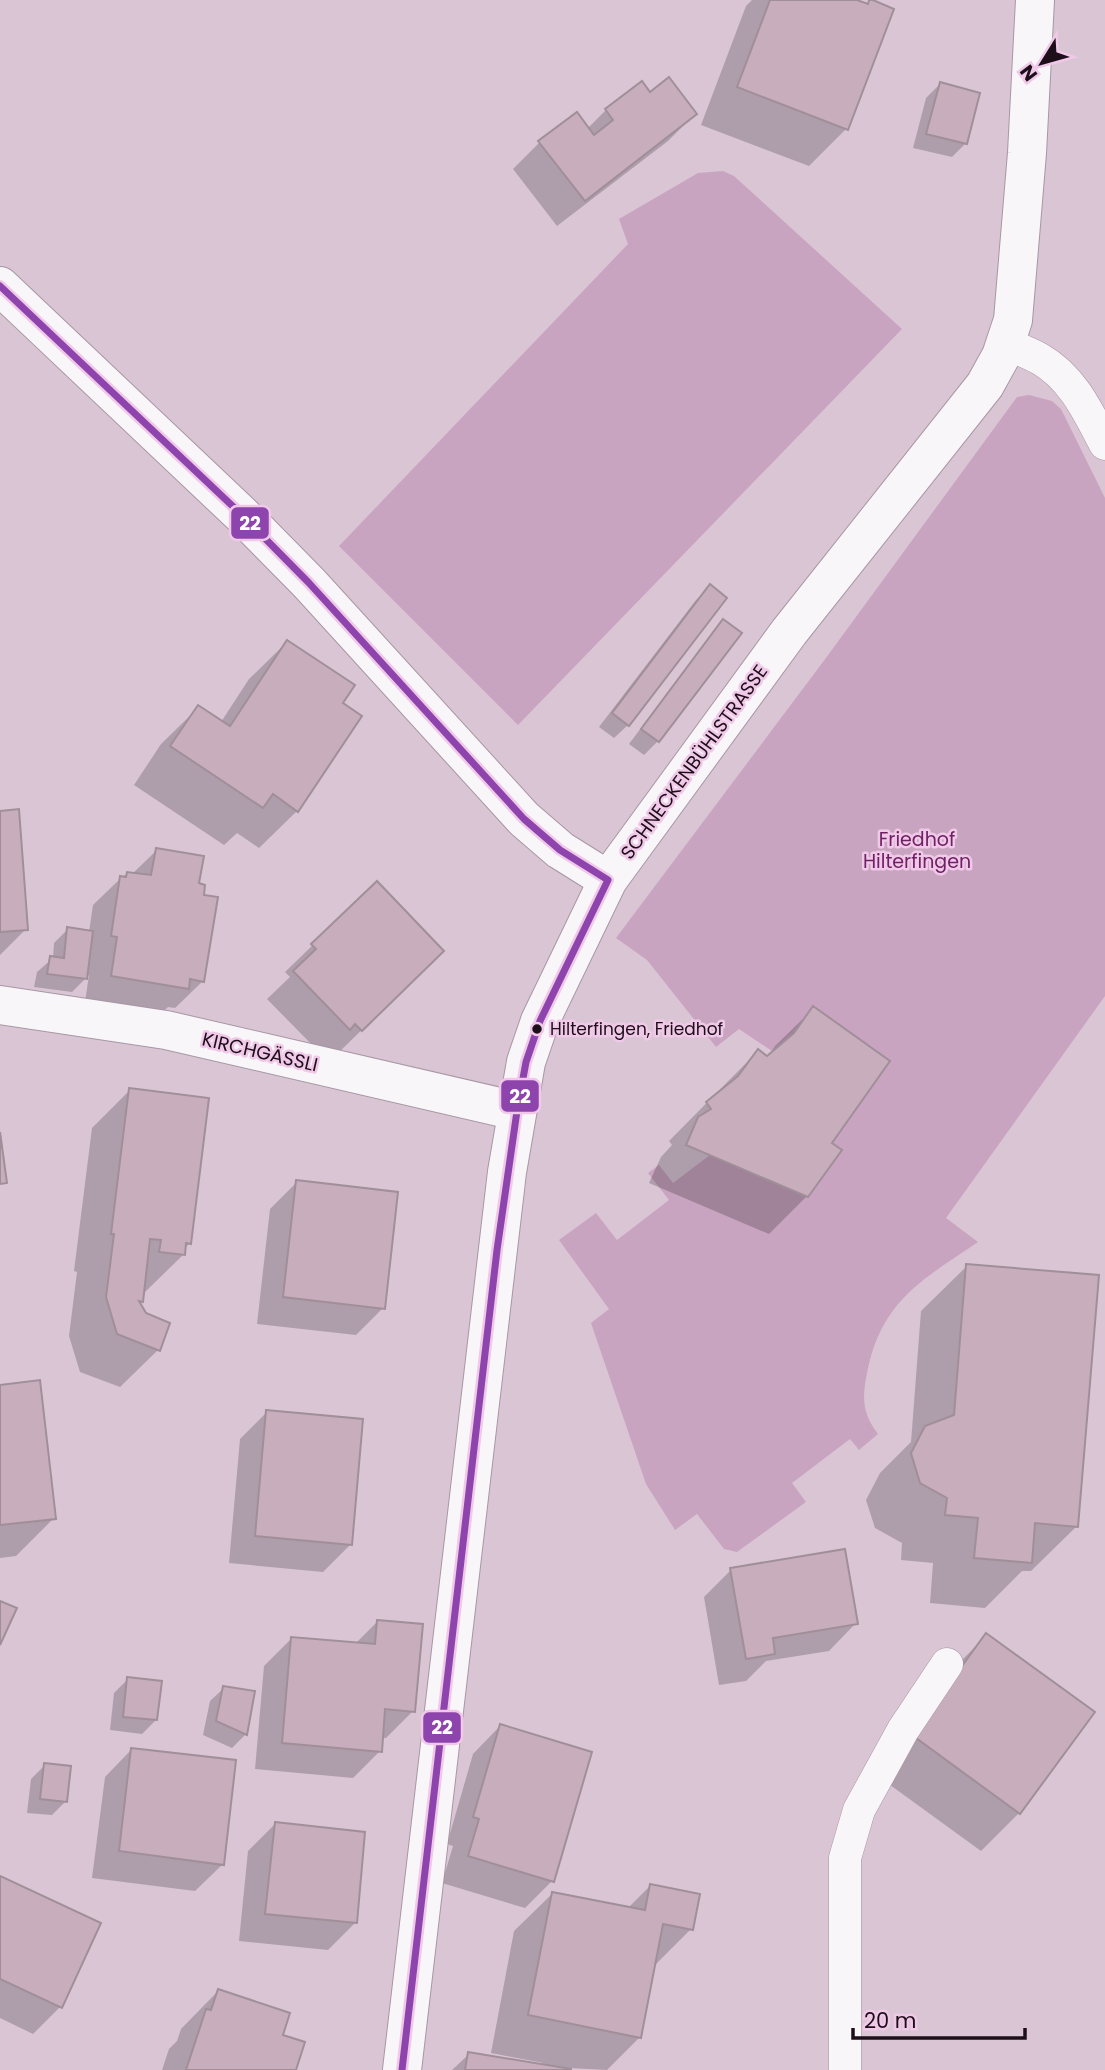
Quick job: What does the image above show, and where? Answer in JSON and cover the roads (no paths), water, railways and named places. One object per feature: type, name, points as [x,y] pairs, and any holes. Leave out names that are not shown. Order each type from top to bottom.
[{"type":"street","name":"SCHNECKENBÜHLSTRASSE","points":[[402,2070],[495,1264],[526,1062],[540,1021],[608,880],[789,632],[985,385],[1001,356],[1015,306],[1035,0]]},
{"type":"street","points":[[0,286],[261,534],[524,819],[560,850],[608,880]]},
{"type":"street","name":"KIRCHGÄSSLI","points":[[0,1005],[166,1030],[517,1111]]},
{"type":"lane","points":[[1005,343],[1042,360],[1071,385],[1105,444]]},
{"type":"lane","points":[[845,2070],[845,1858],[859,1810],[903,1730],[947,1664]]},
{"type":"place","name":"Hilterfingen, Friedhof","points":[[537,1029]]},
{"type":"park label","name":"Friedhof Hilterfingen","points":[[917,850]]}]
